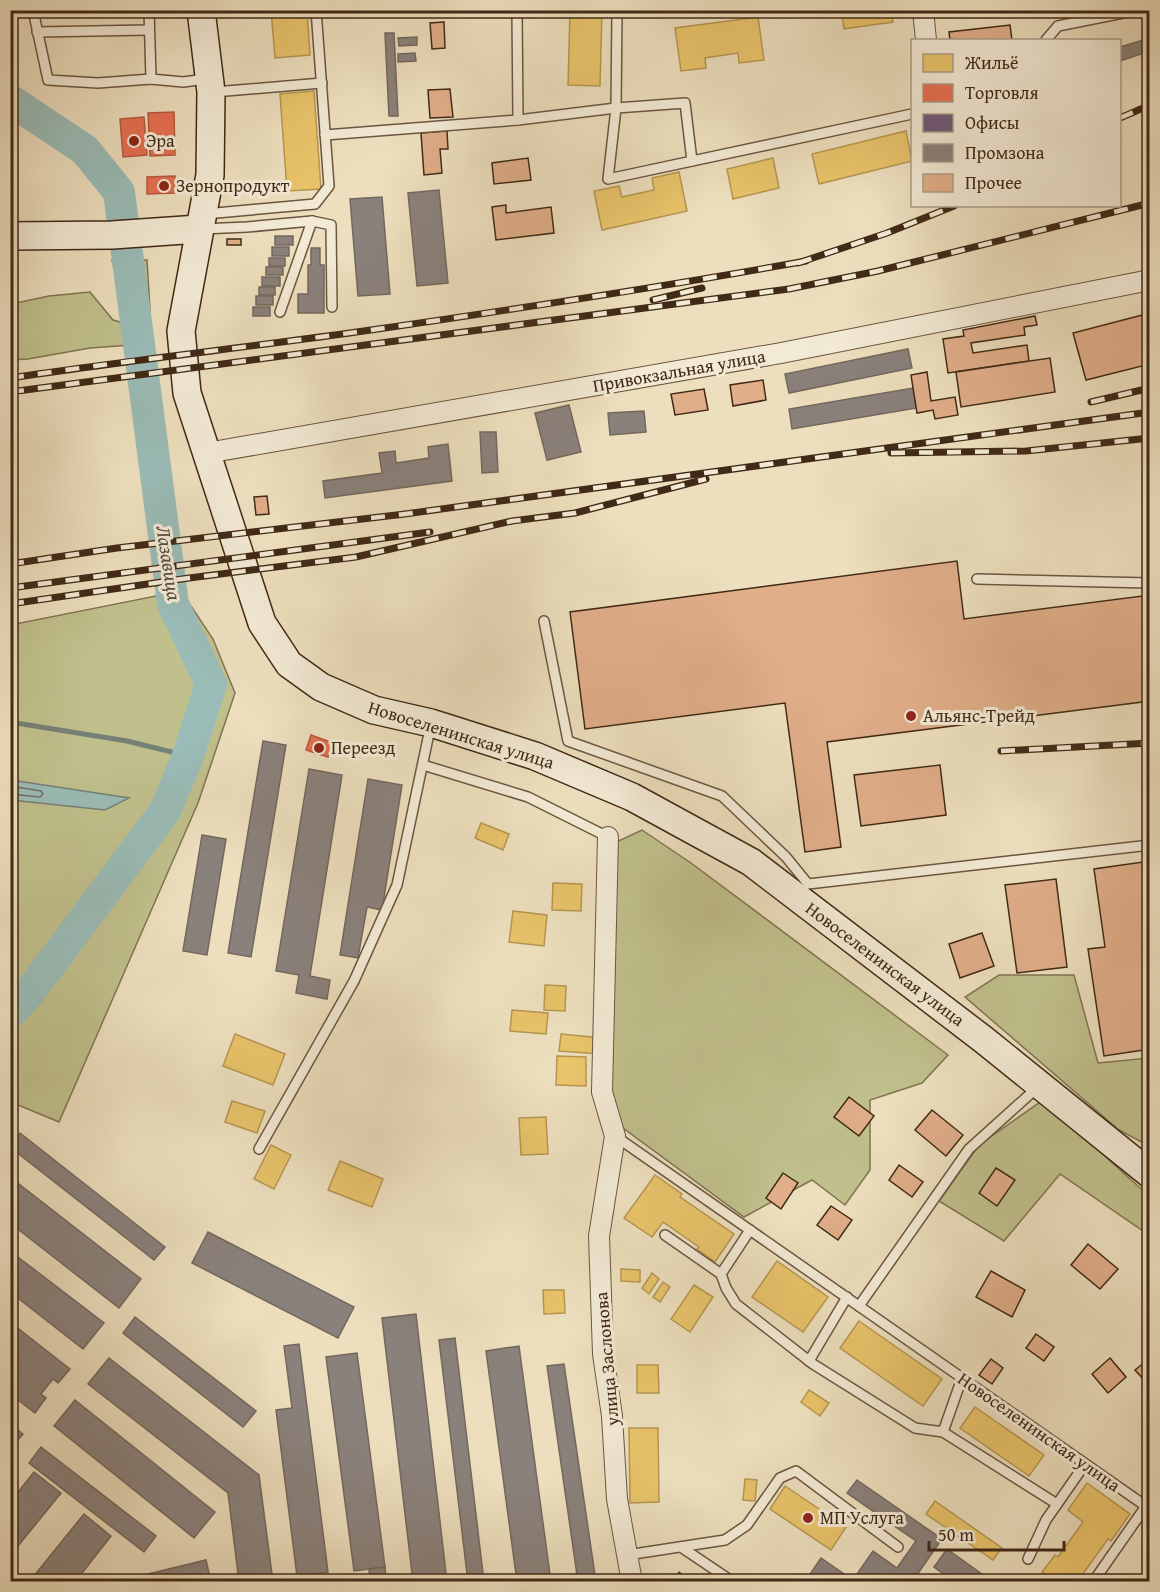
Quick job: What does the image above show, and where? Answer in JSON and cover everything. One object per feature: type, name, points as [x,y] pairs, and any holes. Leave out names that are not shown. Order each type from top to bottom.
[{"type":"main road","name":"Новоселенинская улица","points":[[201,10],[210,85],[210,176],[181,331],[187,393],[262,623],[289,664],[321,687],[374,710],[431,723],[535,756],[632,797],[751,862],[984,1040],[1149,1174]]},
{"type":"main road","points":[[10,236],[139,234],[201,222]]},
{"type":"street","points":[[923,10],[926,39]]},
{"type":"street","name":"Привокзальная улица","points":[[207,453],[781,353],[1149,280]]},
{"type":"street","points":[[608,837],[602,1092],[615,1136]]},
{"type":"street","name":"улица Заслонова","points":[[615,1136],[599,1236],[603,1354],[612,1416],[617,1499],[632,1581]]},
{"type":"lane","points":[[33,10],[48,80],[98,83],[151,80],[210,85],[322,83]]},
{"type":"lane","points":[[148,10],[151,80]]},
{"type":"lane","points":[[201,222],[315,204],[329,186],[316,10]]},
{"type":"lane","points":[[517,10],[518,120]]},
{"type":"lane","points":[[617,10],[616,108],[608,179],[911,114]]},
{"type":"lane","points":[[1047,39],[1058,26],[1138,10]]},
{"type":"lane","points":[[37,32],[149,30]]},
{"type":"lane","points":[[325,135],[518,120],[616,108],[685,103],[692,161]]},
{"type":"lane","points":[[201,222],[247,227],[312,221],[331,225],[332,307]]},
{"type":"lane","points":[[280,312],[312,221]]},
{"type":"lane","points":[[977,579],[1149,583]]},
{"type":"lane","points":[[544,621],[568,741],[722,796],[786,857],[808,884],[1149,845]]},
{"type":"lane","points":[[259,1149],[354,981],[397,885],[431,723]]},
{"type":"lane","points":[[423,765],[528,797],[608,837]]},
{"type":"lane","points":[[859,1305],[969,1149],[1040,1085]]},
{"type":"lane","name":"Новоселенинская улица","points":[[615,1136],[1148,1507]]},
{"type":"lane","points":[[721,1274],[750,1230]]},
{"type":"lane","points":[[665,1235],[721,1274],[736,1304],[809,1361],[915,1428],[943,1432],[1057,1504]]},
{"type":"lane","points":[[809,1361],[847,1298]]},
{"type":"lane","points":[[943,1432],[962,1378]]},
{"type":"lane","points":[[1028,1559],[1046,1520],[1085,1464]]},
{"type":"lane","points":[[627,1555],[725,1540],[747,1525],[780,1478],[796,1471],[898,1547]]},
{"type":"lane","points":[[1093,1581],[1148,1507]]},
{"type":"lane","points":[[681,1547],[733,1581]]},
{"type":"green space","points":[[112,260],[147,260],[150,310],[145,344],[90,348],[11,360],[11,304],[49,296],[90,292],[113,320],[124,323],[127,299],[117,280]]},
{"type":"green space","points":[[181,591],[213,639],[235,693],[198,803],[59,1122],[11,1102],[10,625]]},
{"type":"green space","points":[[642,830],[691,863],[948,1055],[922,1083],[870,1100],[870,1170],[845,1205],[812,1180],[744,1217],[623,1128],[608,1090],[614,843]]},
{"type":"green space","points":[[999,975],[1074,975],[1098,1063],[1149,1058],[1149,1146],[1119,1130],[965,997]]},
{"type":"green space","points":[[1043,1100],[1149,1196],[1149,1235],[1060,1174],[1004,1241],[939,1201],[979,1145]]},
{"type":"water","points":[[11,780],[129,798],[105,810],[11,800]]},
{"type":"building: Жильё","points":[[271,10],[307,10],[310,55],[275,58]]},
{"type":"building: Жильё","points":[[570,10],[602,10],[600,86],[568,85]]},
{"type":"building: Жильё","points":[[841,10],[891,10],[893,22],[844,29]]},
{"type":"building: Жильё","points":[[758,17],[764,60],[739,63],[738,53],[705,58],[706,68],[681,71],[675,28]]},
{"type":"building: Жильё","points":[[314,91],[321,189],[287,191],[280,94]]},
{"type":"building: Жильё","points":[[906,131],[911,161],[819,184],[812,154]]},
{"type":"building: Жильё","points":[[773,158],[779,188],[733,199],[727,169]]},
{"type":"building: Жильё","points":[[679,172],[687,211],[602,230],[594,191],[619,186],[622,197],[654,190],[652,178]]},
{"type":"building: Жильё","points":[[481,823],[509,834],[503,850],[475,838]]},
{"type":"building: Жильё","points":[[553,883],[582,884],[581,911],[552,910]]},
{"type":"building: Жильё","points":[[513,911],[547,915],[544,946],[509,942]]},
{"type":"building: Жильё","points":[[545,985],[566,986],[565,1011],[544,1010]]},
{"type":"building: Жильё","points":[[512,1010],[548,1013],[546,1034],[510,1031]]},
{"type":"building: Жильё","points":[[235,1034],[285,1054],[273,1085],[223,1066]]},
{"type":"building: Жильё","points":[[561,1034],[602,1038],[600,1054],[559,1051]]},
{"type":"building: Жильё","points":[[557,1056],[586,1057],[586,1086],[556,1085]]},
{"type":"building: Жильё","points":[[232,1101],[265,1111],[257,1133],[225,1122]]},
{"type":"building: Жильё","points":[[546,1117],[548,1154],[521,1155],[519,1118]]},
{"type":"building: Жильё","points":[[271,1145],[291,1155],[274,1189],[254,1179]]},
{"type":"building: Жильё","points":[[340,1161],[383,1179],[372,1207],[328,1190]]},
{"type":"building: Жильё","points":[[655,1175],[682,1194],[680,1197],[734,1234],[715,1262],[697,1249],[699,1247],[663,1222],[652,1237],[624,1218]]},
{"type":"building: Жильё","points":[[777,1261],[828,1297],[803,1332],[752,1297]]},
{"type":"building: Жильё","points":[[621,1269],[640,1270],[640,1282],[621,1281]]},
{"type":"building: Жильё","points":[[652,1273],[659,1279],[649,1294],[642,1288]]},
{"type":"building: Жильё","points":[[663,1282],[670,1287],[660,1302],[653,1297]]},
{"type":"building: Жильё","points":[[694,1285],[713,1297],[690,1332],[671,1319]]},
{"type":"building: Жильё","points":[[543,1290],[564,1290],[565,1313],[544,1314]]},
{"type":"building: Жильё","points":[[859,1321],[942,1379],[923,1406],[840,1348]]},
{"type":"building: Жильё","points":[[637,1365],[658,1365],[659,1393],[637,1393]]},
{"type":"building: Жильё","points":[[809,1390],[829,1403],[820,1416],[801,1402]]},
{"type":"building: Жильё","points":[[975,1407],[1044,1455],[1029,1476],[960,1428]]},
{"type":"building: Жильё","points":[[629,1428],[658,1428],[659,1502],[630,1503]]},
{"type":"building: Жильё","points":[[745,1479],[757,1480],[755,1501],[743,1500]]},
{"type":"building: Жильё","points":[[1087,1483],[1130,1514],[1111,1541],[1108,1539],[1077,1582],[1055,1582],[1042,1572],[1055,1555],[1058,1557],[1083,1522],[1068,1510]]},
{"type":"building: Жильё","name":"МП Услуга","points":[[785,1486],[846,1527],[831,1550],[770,1509]]},
{"type":"building: Жильё","points":[[935,1501],[1002,1548],[993,1560],[926,1514]]},
{"type":"building: Торговля","points":[[174,112],[175,155],[150,156],[148,113]]},
{"type":"building: Торговля","points":[[144,117],[147,155],[123,157],[120,119]]},
{"type":"building: Торговля","points":[[175,176],[175,193],[147,194],[147,177]]},
{"type":"building: Торговля","points":[[311,735],[333,743],[328,757],[306,750]]},
{"type":"building: Офисы","points":[[679,1572],[692,1582],[672,1582]]},
{"type":"building: Промзона","points":[[385,33],[394,33],[398,116],[389,116]]},
{"type":"building: Промзона","points":[[417,37],[417,45],[399,46],[398,38]]},
{"type":"building: Промзона","points":[[1150,38],[1150,51],[1121,61],[1121,47]]},
{"type":"building: Промзона","points":[[415,53],[416,61],[398,62],[398,54]]},
{"type":"building: Промзона","points":[[439,190],[448,283],[417,286],[408,193]]},
{"type":"building: Промзона","points":[[382,197],[390,294],[358,296],[350,199]]},
{"type":"building: Промзона","points":[[275,236],[293,236],[293,245],[275,245]]},
{"type":"building: Промзона","points":[[272,247],[289,247],[289,256],[272,256]]},
{"type":"building: Промзона","points":[[311,248],[320,248],[320,265],[324,265],[324,313],[298,313],[298,294],[308,294],[308,265],[311,265]]},
{"type":"building: Промзона","points":[[269,258],[285,258],[285,266],[269,266]]},
{"type":"building: Промзона","points":[[266,267],[283,267],[283,275],[266,275]]},
{"type":"building: Промзона","points":[[262,277],[280,277],[280,286],[262,286]]},
{"type":"building: Промзона","points":[[259,287],[275,287],[275,295],[259,295]]},
{"type":"building: Промзона","points":[[256,296],[273,296],[273,305],[256,305]]},
{"type":"building: Промзона","points":[[253,307],[270,307],[270,316],[253,316]]},
{"type":"building: Промзона","points":[[908,349],[912,368],[789,393],[785,374]]},
{"type":"building: Промзона","points":[[913,388],[917,408],[792,429],[789,409]]},
{"type":"building: Промзона","points":[[569,405],[581,452],[547,460],[535,413]]},
{"type":"building: Промзона","points":[[644,411],[646,432],[610,435],[608,413]]},
{"type":"building: Промзона","points":[[480,432],[496,432],[498,472],[482,473]]},
{"type":"building: Промзона","points":[[448,444],[452,481],[325,498],[323,481],[382,473],[379,453],[395,451],[396,463],[429,458],[428,447]]},
{"type":"building: Промзона","points":[[263,741],[286,745],[251,957],[228,953]]},
{"type":"building: Промзона","points":[[309,769],[342,775],[310,976],[330,980],[327,999],[296,993],[299,975],[276,971]]},
{"type":"building: Промзона","points":[[368,779],[402,785],[382,910],[367,907],[358,958],[340,955]]},
{"type":"building: Промзона","points":[[202,835],[226,839],[207,955],[183,951]]},
{"type":"building: Промзона","points":[[20,1133],[165,1247],[154,1260],[10,1147]]},
{"type":"building: Промзона","points":[[10,1177],[141,1279],[119,1308],[10,1223]]},
{"type":"building: Промзона","points":[[208,1232],[354,1307],[338,1338],[192,1263]]},
{"type":"building: Промзона","points":[[10,1251],[104,1323],[83,1349],[10,1292]]},
{"type":"building: Промзона","points":[[416,1314],[447,1582],[413,1582],[382,1318]]},
{"type":"building: Промзона","points":[[135,1317],[256,1411],[243,1427],[123,1333]]},
{"type":"building: Промзона","points":[[10,1322],[70,1369],[58,1383],[53,1379],[41,1394],[46,1398],[35,1413],[10,1394],[10,1351],[13,1348],[10,1346]]},
{"type":"building: Промзона","points":[[455,1338],[484,1582],[468,1582],[439,1340]]},
{"type":"building: Промзона","points":[[299,1344],[328,1572],[297,1576],[276,1410],[292,1408],[284,1346]]},
{"type":"building: Промзона","points":[[519,1346],[551,1582],[517,1582],[486,1351]]},
{"type":"building: Промзона","points":[[357,1353],[385,1567],[354,1571],[326,1357]]},
{"type":"building: Промзона","points":[[109,1358],[259,1475],[273,1582],[239,1582],[228,1493],[88,1384]]},
{"type":"building: Промзона","points":[[564,1364],[596,1582],[578,1582],[547,1366]]},
{"type":"building: Промзона","points":[[75,1400],[215,1512],[194,1538],[54,1426]]},
{"type":"building: Промзона","points":[[10,1424],[23,1434],[10,1449]]},
{"type":"building: Промзона","points":[[41,1447],[156,1536],[144,1552],[29,1463]]},
{"type":"building: Промзона","points":[[34,1472],[61,1493],[10,1556],[10,1502]]},
{"type":"building: Промзона","points":[[857,1480],[942,1539],[912,1582],[809,1582],[806,1580],[821,1558],[853,1580],[873,1551],[897,1568],[916,1541],[847,1493]]},
{"type":"building: Промзона","points":[[84,1514],[111,1536],[75,1582],[29,1582]]},
{"type":"building: Промзона","points":[[947,1549],[993,1582],[955,1582],[934,1567]]},
{"type":"building: Промзона","points":[[206,1560],[211,1582],[115,1582]]},
{"type":"building: Промзона","points":[[385,1567],[386,1582],[370,1582],[369,1569]]},
{"type":"building: Прочее","points":[[444,22],[445,48],[432,49],[430,23]]},
{"type":"building: Прочее","points":[[1010,25],[1012,39],[950,39],[949,32]]},
{"type":"building: Прочее","points":[[450,89],[453,117],[430,118],[428,90]]},
{"type":"building: Прочее","points":[[447,131],[448,149],[440,149],[442,173],[424,175],[421,133]]},
{"type":"building: Прочее","points":[[528,158],[531,180],[494,184],[492,163]]},
{"type":"building: Прочее","points":[[506,205],[506,213],[551,207],[554,233],[496,240],[492,207]]},
{"type":"building: Прочее","points":[[227,239],[241,239],[241,245],[227,245]]},
{"type":"building: Прочее","points":[[1150,313],[1150,364],[1086,380],[1073,333]]},
{"type":"building: Прочее","points":[[1035,316],[1037,325],[1024,327],[1025,335],[971,343],[973,353],[1027,345],[1029,361],[948,373],[943,339],[964,336],[963,330]]},
{"type":"building: Прочее","points":[[1050,358],[1055,392],[961,407],[956,372]]},
{"type":"building: Прочее","points":[[927,372],[931,401],[955,397],[958,415],[935,419],[933,410],[917,413],[911,375]]},
{"type":"building: Прочее","points":[[763,380],[766,400],[733,406],[730,385]]},
{"type":"building: Прочее","points":[[704,389],[708,410],[675,415],[671,394]]},
{"type":"building: Прочее","points":[[267,496],[269,514],[256,515],[254,497]]},
{"type":"building: Прочее","name":"Альянс-Трейд","points":[[957,561],[964,619],[1150,595],[1150,701],[827,742],[841,847],[805,852],[785,703],[585,729],[570,612]]},
{"type":"building: Прочее","points":[[940,765],[946,815],[861,826],[854,775]]},
{"type":"building: Прочее","points":[[1150,861],[1150,1049],[1104,1056],[1088,949],[1105,947],[1094,869]]},
{"type":"building: Прочее","points":[[1056,879],[1067,967],[1017,973],[1005,885]]},
{"type":"building: Прочее","points":[[982,933],[994,966],[960,978],[949,944]]},
{"type":"building: Прочее","points":[[849,1097],[874,1116],[859,1136],[834,1117]]},
{"type":"building: Прочее","points":[[932,1110],[963,1135],[946,1156],[915,1130]]},
{"type":"building: Прочее","points":[[899,1165],[923,1182],[912,1197],[889,1180]]},
{"type":"building: Прочее","points":[[996,1168],[1015,1180],[997,1206],[979,1193]]},
{"type":"building: Прочее","points":[[783,1173],[798,1183],[781,1209],[766,1198]]},
{"type":"building: Прочее","points":[[831,1206],[852,1220],[838,1240],[817,1225]]},
{"type":"building: Прочее","points":[[1088,1244],[1118,1269],[1100,1289],[1071,1265]]},
{"type":"building: Прочее","points":[[991,1271],[1025,1290],[1012,1317],[976,1297]]},
{"type":"building: Прочее","points":[[1036,1334],[1054,1347],[1044,1361],[1026,1348]]},
{"type":"building: Прочее","points":[[1110,1358],[1126,1377],[1108,1393],[1092,1374]]},
{"type":"building: Прочее","points":[[1150,1358],[1150,1377],[1145,1381],[1135,1370]]},
{"type":"building: Прочее","points":[[991,1359],[1003,1368],[992,1384],[979,1375]]},
{"type":"waterway","name":"Лазавица","points":[[10,100],[85,150],[119,192],[173,604],[211,684],[188,756],[165,811],[29,993],[10,1013]]},
{"type":"waterway","points":[[10,722],[127,741],[188,756]]},
{"type":"railway","points":[[1121,118],[1150,105]]},
{"type":"railway","points":[[10,392],[789,289],[878,271],[1150,203]]},
{"type":"railway","points":[[798,263],[887,233],[952,207]]},
{"type":"railway","points":[[10,378],[425,322],[643,289],[806,261]]},
{"type":"railway","points":[[653,300],[702,288]]},
{"type":"railway","points":[[1091,402],[1150,388]]},
{"type":"railway","points":[[10,564],[117,548],[405,514],[1150,412]]},
{"type":"railway","points":[[891,453],[1026,451],[1150,438]]},
{"type":"railway","points":[[10,604],[356,557],[512,521],[575,513],[706,479]]},
{"type":"railway","points":[[10,588],[430,532]]},
{"type":"railway","points":[[1001,751],[1150,743]]},
{"type":"place","name":"Эра","points":[[134,141]]},
{"type":"place","name":"Зернопродукт","points":[[164,186]]},
{"type":"place","name":"Альянс-Трейд","points":[[911,716]]},
{"type":"place","name":"Переезд","points":[[319,748]]},
{"type":"place","name":"МП Услуга","points":[[808,1518]]}]
